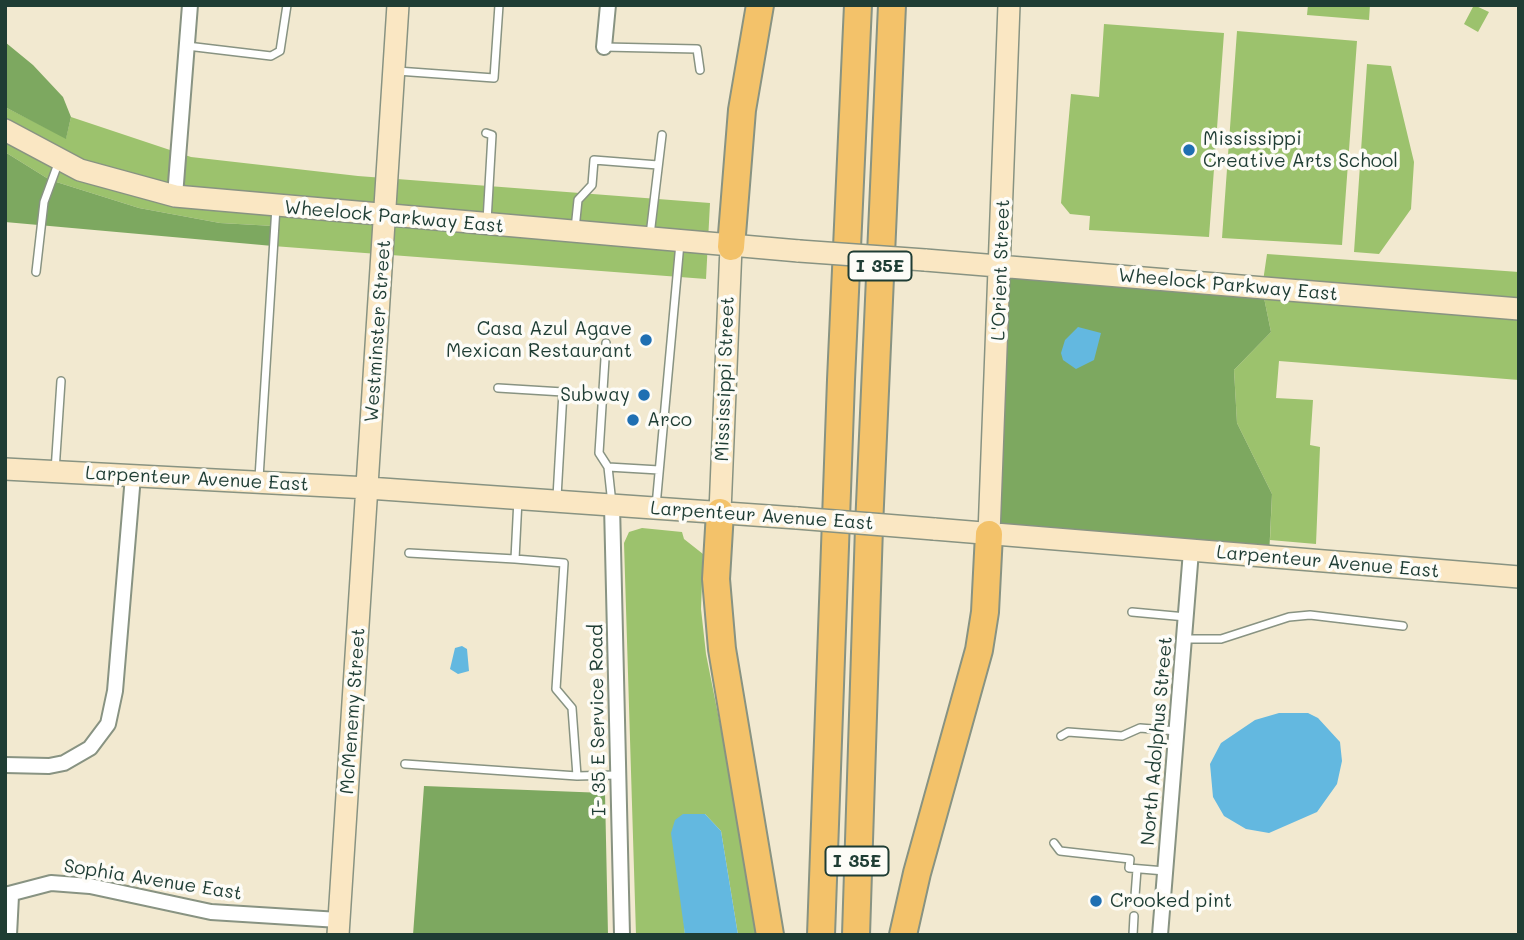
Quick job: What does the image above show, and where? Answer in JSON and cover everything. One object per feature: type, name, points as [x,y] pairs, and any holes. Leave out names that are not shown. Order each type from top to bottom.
[{"type":"highway","points":[[731,247],[742,110],[760,5]]},
{"type":"highway","name":"I 35E","points":[[821,935],[858,5]]},
{"type":"highway","name":"I 35E","points":[[856,935],[870,513],[892,5]]},
{"type":"highway","points":[[720,512],[716,579],[722,649],[770,935]]},
{"type":"highway","points":[[903,935],[917,873],[979,650],[985,612],[989,534]]},
{"type":"street","points":[[175,196],[190,5]]},
{"type":"street","name":"Westminster Street","points":[[368,488],[398,5]]},
{"type":"street","points":[[604,47],[608,5]]},
{"type":"street","name":"L'Orient Street","points":[[989,534],[1009,5]]},
{"type":"street","name":"Wheelock Parkway East","points":[[5,130],[59,161],[98,177],[175,196],[731,247],[797,250],[1519,309]]},
{"type":"street","name":"Mississippi Street","points":[[720,512],[731,247]]},
{"type":"street","name":"Larpenteur Avenue East","points":[[5,469],[368,488],[720,512],[1519,577]]},
{"type":"street","points":[[5,765],[49,766],[64,763],[90,748],[108,724],[115,691],[133,476]]},
{"type":"street","name":"McMenemy Street","points":[[338,927],[368,488]]},
{"type":"street","name":"I- 35 E Service Road","points":[[612,505],[622,935]]},
{"type":"street","name":"North Adolphus Street","points":[[1160,935],[1191,551]]},
{"type":"street","name":"Sophia Avenue East","points":[[8,896],[51,883],[90,886],[211,912],[338,927]]},
{"type":"street","points":[[8,896],[9,935]]},
{"type":"lane","points":[[186,46],[271,55],[280,51],[287,5]]},
{"type":"lane","points":[[393,71],[495,78],[499,5]]},
{"type":"lane","points":[[604,47],[697,48],[700,70]]},
{"type":"lane","points":[[486,132],[492,135],[487,225]]},
{"type":"lane","points":[[650,239],[662,135]]},
{"type":"lane","points":[[575,233],[578,200],[592,185],[594,160],[658,165]]},
{"type":"lane","points":[[36,272],[44,202],[59,161]]},
{"type":"lane","points":[[258,482],[276,206]]},
{"type":"lane","points":[[656,508],[680,242]]},
{"type":"lane","points":[[606,343],[599,453],[608,467],[612,505]]},
{"type":"lane","points":[[55,471],[61,381]]},
{"type":"lane","points":[[498,388],[563,392],[556,501]]},
{"type":"lane","points":[[608,467],[659,470]]},
{"type":"lane","points":[[515,559],[518,499]]},
{"type":"lane","points":[[409,553],[564,563],[556,689],[572,708],[577,776]]},
{"type":"lane","points":[[1132,612],[1186,617]]},
{"type":"lane","points":[[1185,639],[1221,639],[1289,617],[1310,615],[1404,626]]},
{"type":"lane","points":[[1061,736],[1068,732],[1122,736],[1140,728],[1178,731]]},
{"type":"lane","points":[[405,764],[577,776],[617,775]]},
{"type":"lane","points":[[1054,843],[1060,851],[1130,859],[1129,868],[1165,871]]},
{"type":"lane","points":[[1135,896],[1137,869]]},
{"type":"lane","points":[[1133,935],[1134,916]]},
{"type":"green space","points":[[1308,5],[1370,5],[1369,20],[1307,15]]},
{"type":"green space","points":[[1474,5],[1489,12],[1478,32],[1464,24]]},
{"type":"green space","points":[[1104,24],[1224,33],[1209,237],[1089,230],[1090,216],[1070,214],[1061,203],[1071,94],[1099,97]]},
{"type":"green space","points":[[1237,31],[1357,41],[1342,245],[1222,238]]},
{"type":"green space","points":[[5,42],[33,65],[63,97],[71,117],[66,139],[5,107]]},
{"type":"green space","points":[[1367,64],[1391,66],[1414,162],[1411,209],[1379,254],[1354,252]]},
{"type":"green space","points":[[5,107],[66,138],[71,117],[191,157],[358,176],[710,203],[706,279],[273,246],[274,226],[220,223],[139,208],[50,180],[5,152]]},
{"type":"green space","points":[[5,152],[50,180],[139,208],[220,223],[274,226],[273,246],[5,222]]},
{"type":"green space","points":[[1267,254],[1519,272],[1519,380],[1279,361],[1276,398],[1313,400],[1310,445],[1320,447],[1316,544],[1270,540],[1272,494],[1237,423],[1234,370],[1271,332],[1262,288]]},
{"type":"green space","points":[[1001,267],[1262,288],[1271,332],[1234,370],[1237,423],[1272,494],[1269,557],[989,534]]},
{"type":"green space","points":[[642,528],[682,532],[684,539],[703,554],[701,609],[706,654],[762,935],[738,935],[721,831],[705,814],[683,814],[681,889],[685,935],[636,935],[624,543],[629,532]]},
{"type":"green space","points":[[424,786],[605,793],[608,935],[413,935]]},
{"type":"water","points":[[1078,327],[1101,333],[1094,360],[1076,369],[1063,360],[1061,353],[1065,340]]},
{"type":"water","points":[[462,646],[467,649],[469,671],[458,674],[450,669],[455,648]]},
{"type":"water","points":[[1279,713],[1308,713],[1318,718],[1340,742],[1342,761],[1337,784],[1317,812],[1269,833],[1246,829],[1224,816],[1213,797],[1210,764],[1221,743],[1255,720]]},
{"type":"water","points":[[683,814],[705,814],[721,831],[738,935],[685,935],[671,833],[675,820]]},
{"type":"place","name":"Mississippi Creative Arts School","points":[[1189,150]]},
{"type":"place","name":"Casa Azul Agave Mexican Restaurant","points":[[646,340]]},
{"type":"place","name":"Subway","points":[[644,395]]},
{"type":"place","name":"Arco","points":[[633,420]]},
{"type":"place","name":"Crooked pint","points":[[1096,901]]}]
